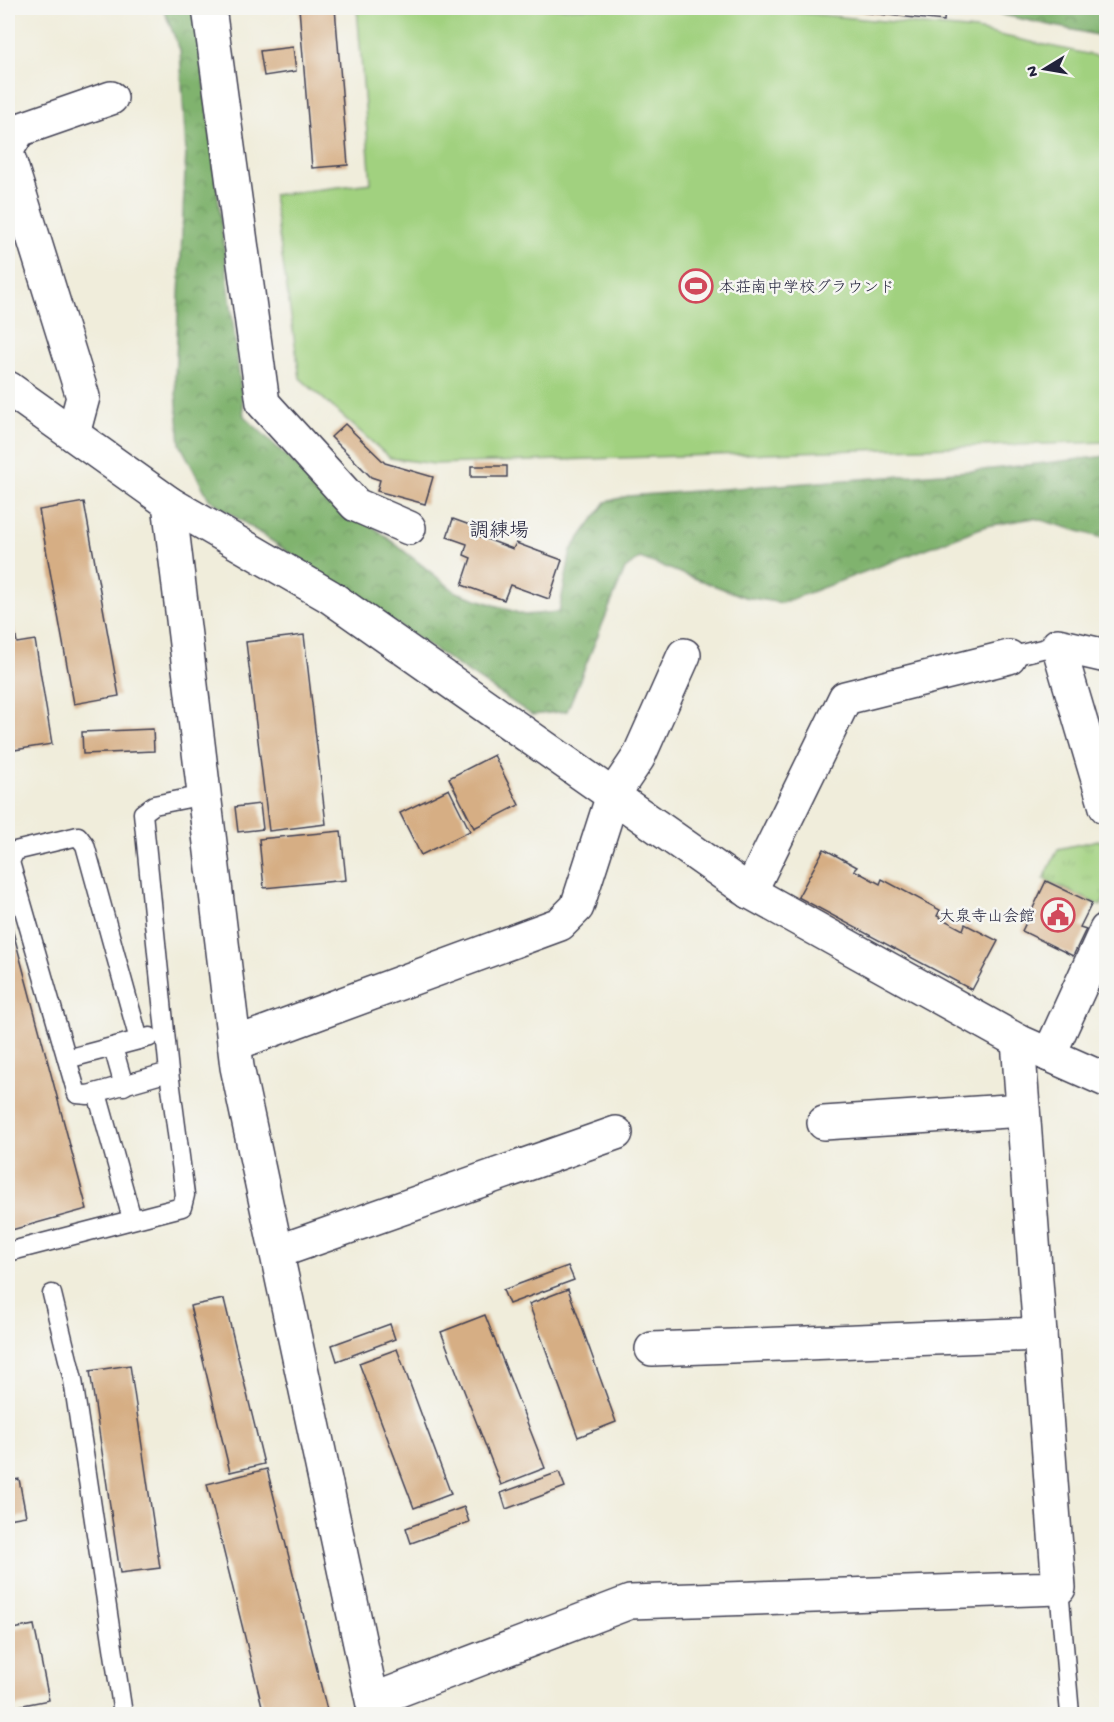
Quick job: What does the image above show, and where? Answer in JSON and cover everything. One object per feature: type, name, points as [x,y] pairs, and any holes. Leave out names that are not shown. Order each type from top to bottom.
[{"type":"street","points":[[209,8],[263,403],[356,504],[409,528]]},
{"type":"street","points":[[8,148],[19,130],[111,98]]},
{"type":"street","points":[[8,156],[83,397],[73,434]]},
{"type":"street","points":[[8,388],[170,503],[328,596],[750,892],[1018,1041],[1107,1080]]},
{"type":"street","points":[[170,503],[237,1067],[374,1707],[630,1602],[1059,1588],[1018,1041]]},
{"type":"street","points":[[1107,656],[1058,645],[1107,807]]},
{"type":"street","points":[[234,1044],[560,924],[576,907],[613,795],[638,758],[684,655]]},
{"type":"street","points":[[750,892],[845,698],[1009,657]]},
{"type":"street","points":[[1049,1055],[1107,930]]},
{"type":"street","points":[[824,1123],[1023,1110]]},
{"type":"street","points":[[278,1252],[616,1133]]},
{"type":"street","points":[[652,1349],[1040,1334]]},
{"type":"lane","points":[[1009,657],[1058,645]]},
{"type":"lane","points":[[8,1252],[182,1207],[185,1195],[164,1034],[143,813],[154,804],[204,795]]},
{"type":"lane","points":[[139,1040],[84,845],[78,836],[15,851],[10,862],[77,1094],[97,1093],[169,1072]]},
{"type":"lane","points":[[67,1059],[164,1034]]},
{"type":"lane","points":[[113,1047],[124,1086]]},
{"type":"lane","points":[[97,1093],[132,1219]]},
{"type":"lane","points":[[52,1294],[73,1380],[123,1714]]},
{"type":"lane","points":[[1059,1588],[1070,1714]]},
{"type":"green space","points":[[163,8],[196,8],[244,416],[299,468],[456,592],[524,615],[559,612],[571,550],[606,502],[628,496],[983,470],[1106,456],[1106,539],[1034,518],[986,526],[782,603],[745,597],[640,558],[625,569],[567,711],[532,715],[209,499],[180,444],[175,379],[186,152],[180,50]]},
{"type":"green space","name":"本荘南中学校グラウンド","points":[[357,8],[750,8],[976,30],[1106,58],[1106,442],[434,464],[390,458],[300,378],[273,195],[371,183]]},
{"type":"green space","points":[[987,8],[1106,8],[1106,37],[1003,15]]},
{"type":"green space","points":[[1098,840],[1106,844],[1106,895],[1101,906],[1044,879],[1058,849]]},
{"type":"building","points":[[299,8],[335,8],[348,165],[312,168]]},
{"type":"building","points":[[832,8],[945,8],[944,21]]},
{"type":"building","points":[[293,47],[296,71],[264,76],[260,51]]},
{"type":"building","points":[[345,424],[385,463],[433,477],[425,504],[377,491],[380,480],[371,477],[331,437]]},
{"type":"building","points":[[471,466],[507,466],[507,477],[471,477]]},
{"type":"building","points":[[84,502],[119,696],[74,704],[39,510]]},
{"type":"building","points":[[453,519],[478,528],[476,535],[513,549],[516,543],[562,560],[549,599],[510,585],[504,600],[462,585],[471,558],[464,555],[467,544],[447,537]]},
{"type":"building","points":[[8,595],[17,643],[35,640],[52,744],[8,751]]},
{"type":"building","points":[[304,635],[326,824],[269,831],[246,642]]},
{"type":"building","points":[[153,729],[154,751],[83,754],[82,732]]},
{"type":"building","points":[[494,755],[519,805],[474,828],[449,778]]},
{"type":"building","points":[[449,789],[470,831],[421,855],[400,813]]},
{"type":"building","points":[[260,804],[263,829],[238,832],[235,807]]},
{"type":"building","points":[[341,831],[346,880],[264,888],[259,839]]},
{"type":"building","points":[[824,849],[857,867],[854,870],[880,884],[882,879],[940,910],[937,916],[963,930],[965,924],[998,941],[972,990],[798,897]]},
{"type":"building","name":"大泉寺山会館","points":[[1046,881],[1092,903],[1080,927],[1086,929],[1073,956],[1022,931]]},
{"type":"building","points":[[8,913],[87,1209],[8,1231]]},
{"type":"building","points":[[568,1266],[574,1280],[509,1304],[503,1290]]},
{"type":"building","points":[[568,1289],[616,1422],[578,1437],[529,1304]]},
{"type":"building","points":[[224,1299],[264,1464],[230,1472],[190,1306]]},
{"type":"building","points":[[485,1315],[545,1468],[501,1485],[441,1332]]},
{"type":"building","points":[[390,1324],[395,1339],[337,1361],[332,1345]]},
{"type":"building","points":[[397,1349],[451,1494],[414,1508],[359,1363]]},
{"type":"building","points":[[130,1365],[160,1568],[120,1573],[90,1371]]},
{"type":"building","points":[[267,1469],[328,1714],[264,1714],[207,1484]]},
{"type":"building","points":[[559,1472],[565,1487],[506,1509],[501,1493]]},
{"type":"building","points":[[19,1479],[26,1516],[8,1519],[8,1481]]},
{"type":"building","points":[[464,1507],[469,1522],[411,1543],[406,1528]]},
{"type":"building","points":[[34,1625],[49,1700],[8,1708],[8,1630]]},
{"type":"place","name":"本荘南中学校グラウンド","points":[[696,286]]},
{"type":"place","name":"大泉寺山会館","points":[[1058,915]]},
{"type":"district","name":"調練場","points":[[499,529]]}]
